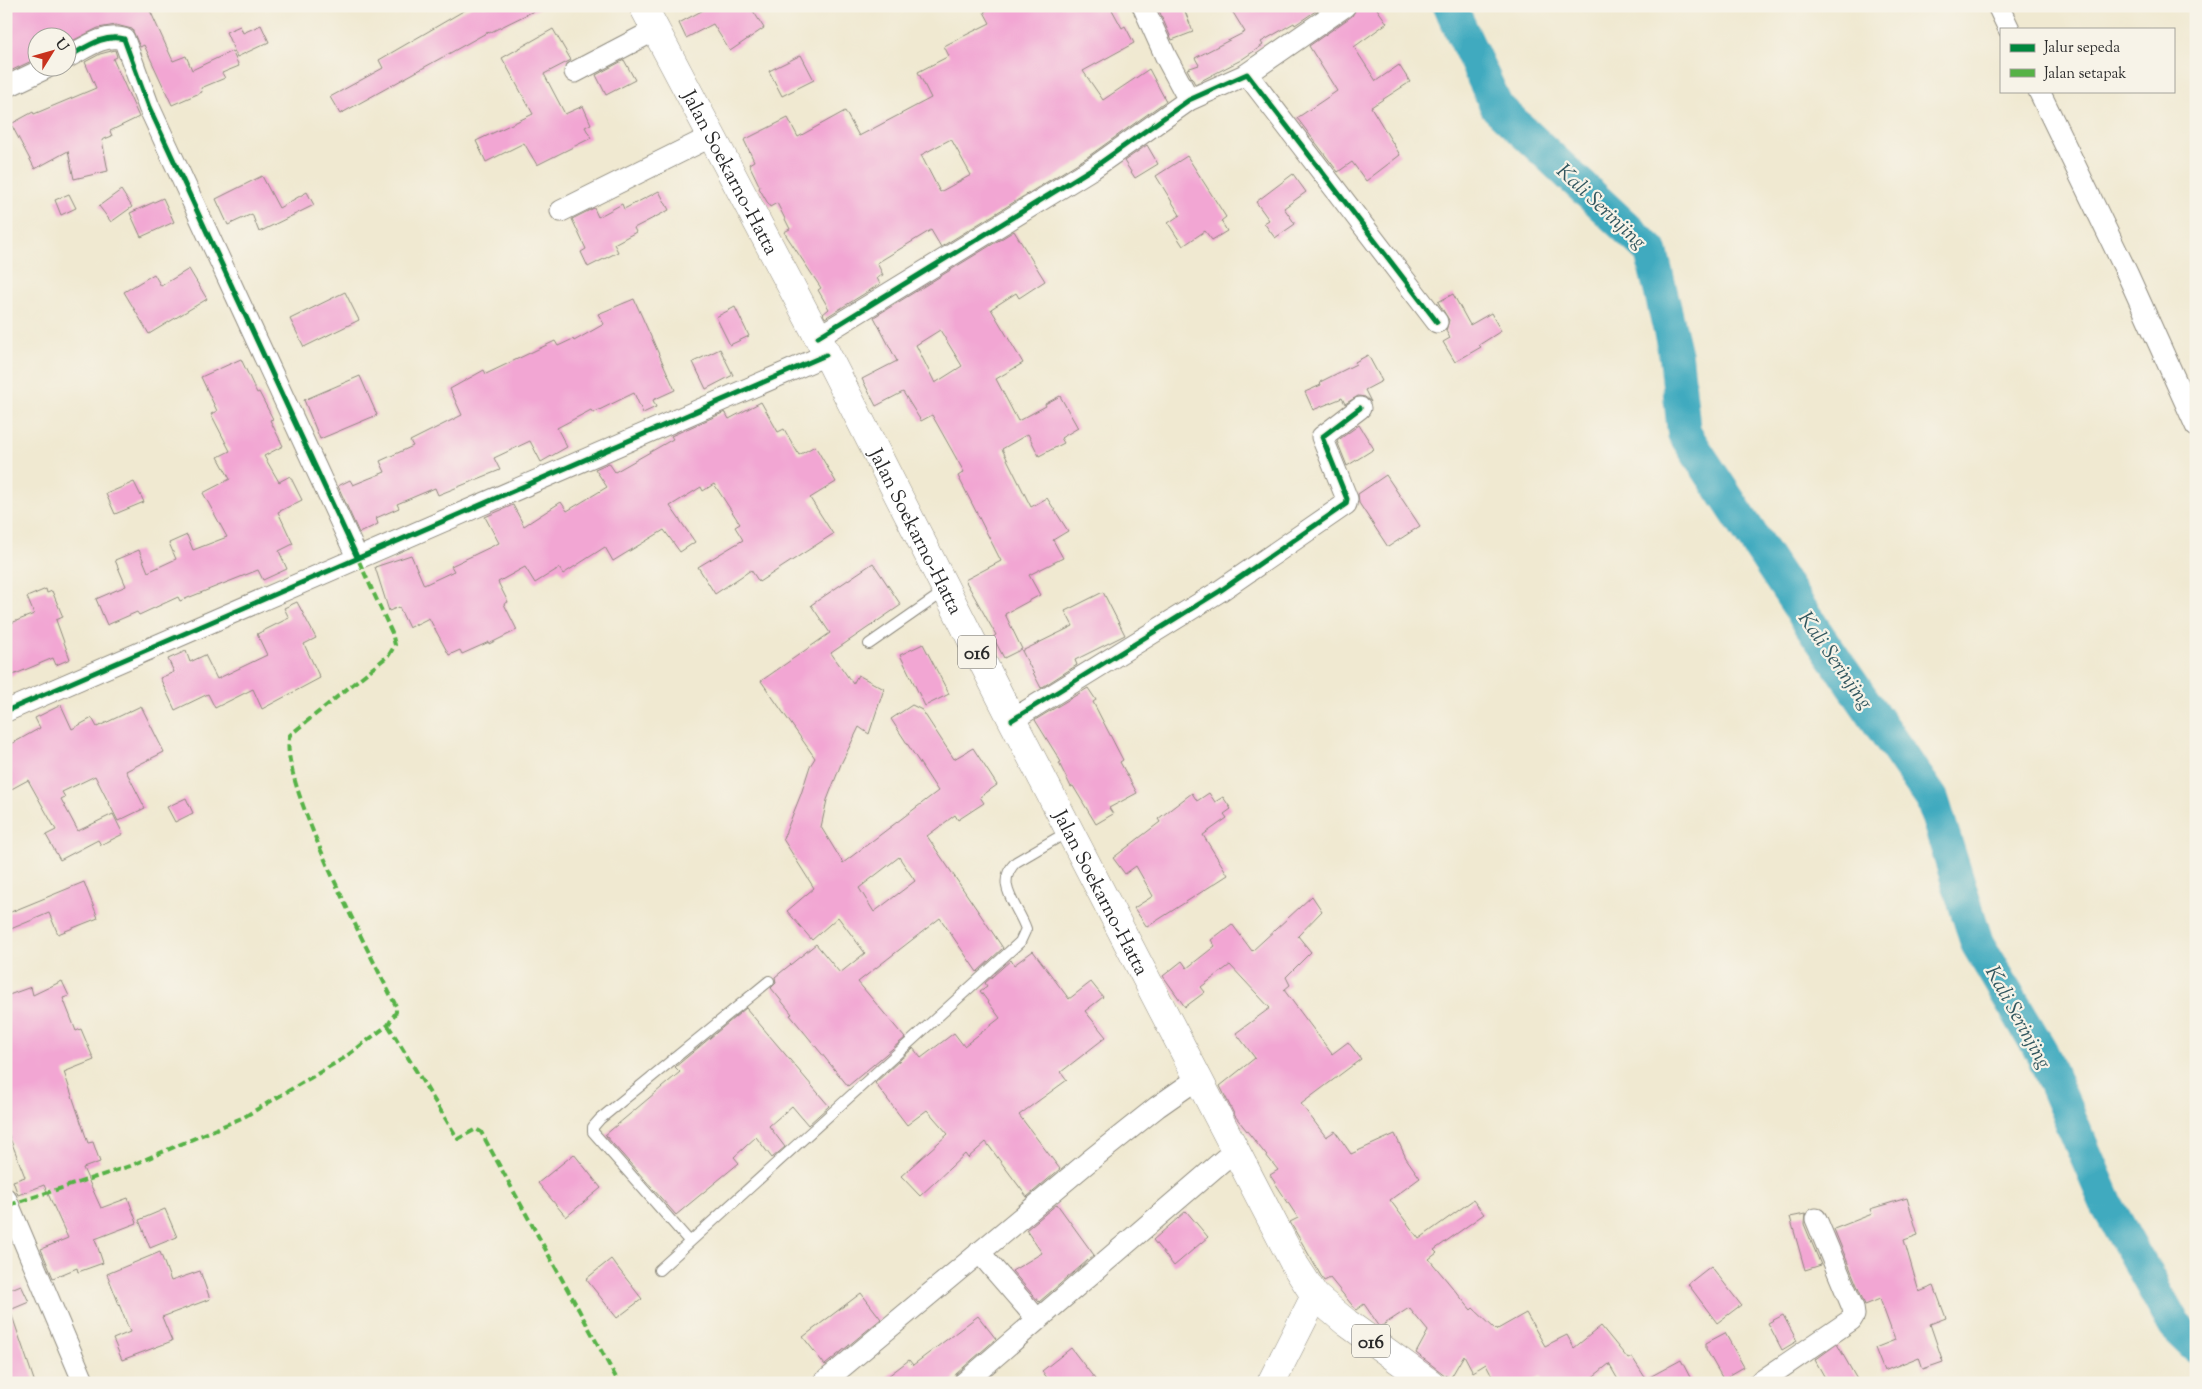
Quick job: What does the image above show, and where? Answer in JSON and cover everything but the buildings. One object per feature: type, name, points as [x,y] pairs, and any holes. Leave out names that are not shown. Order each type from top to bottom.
[{"type":"main road","name":"Jalan Soekarno-Hatta","points":[[643,6],[642,37],[712,136],[822,346],[1234,1151],[1290,1258],[1315,1296]]},
{"type":"main road","points":[[1271,1383],[1315,1296]]},
{"type":"main road","name":"016","points":[[1315,1296],[1347,1323],[1430,1383]]},
{"type":"street","points":[[1143,6],[1166,57],[1189,100]]},
{"type":"street","points":[[6,711],[357,557],[822,346],[1093,168],[1189,100],[1247,74],[1345,6]]},
{"type":"street","points":[[1998,6],[2009,28]]},
{"type":"street","points":[[78,52],[106,38],[115,36],[124,39],[149,107],[357,557]]},
{"type":"street","points":[[574,72],[642,37]]},
{"type":"street","points":[[1247,74],[1438,322]]},
{"type":"street","points":[[6,87],[28,77]]},
{"type":"street","points":[[2039,92],[2127,273],[2196,426]]},
{"type":"street","points":[[561,211],[712,136]]},
{"type":"street","points":[[1012,720],[1220,592],[1346,504],[1347,499],[1322,437],[1360,408]]},
{"type":"street","points":[[836,1379],[979,1252],[1170,1098],[1197,1079]]},
{"type":"street","points":[[964,1383],[1234,1151]]},
{"type":"street","points":[[6,1199],[84,1383]]},
{"type":"street","points":[[1759,1383],[1851,1320],[1854,1315],[1816,1219]]},
{"type":"street","points":[[979,1252],[1037,1319]]},
{"type":"lane","points":[[869,644],[946,591]]},
{"type":"lane","points":[[659,1270],[1020,942],[1026,929],[1010,898],[1005,880],[1009,869],[1016,862],[1070,831]]},
{"type":"lane","points":[[690,1242],[596,1136],[593,1127],[595,1123],[769,981]]},
{"type":"waterway","name":"Kali Serinjing","points":[[1450,6],[1497,107],[1651,251],[1676,356],[1684,433],[1815,631],[1932,799],[1977,943],[2041,1051],[2108,1207],[2175,1326],[2196,1346]]},
{"type":"marked path","points":[[9,1205],[130,1166],[244,1117],[344,1058],[388,1025],[396,1012],[396,1006],[348,911],[311,826],[297,788],[289,756],[290,735],[389,655],[395,645],[392,633],[357,557]]},
{"type":"marked path","points":[[388,1025],[458,1139],[476,1129],[481,1132],[619,1383]]},
{"type":"cycle path","points":[[78,52],[109,38],[124,39],[149,107],[357,557]]},
{"type":"cycle path","points":[[818,337],[1093,168],[1189,100],[1247,74],[1437,322]]},
{"type":"cycle path","points":[[6,711],[826,355]]},
{"type":"cycle path","points":[[1012,720],[1220,591],[1346,504],[1347,499],[1322,437],[1360,408]]}]
